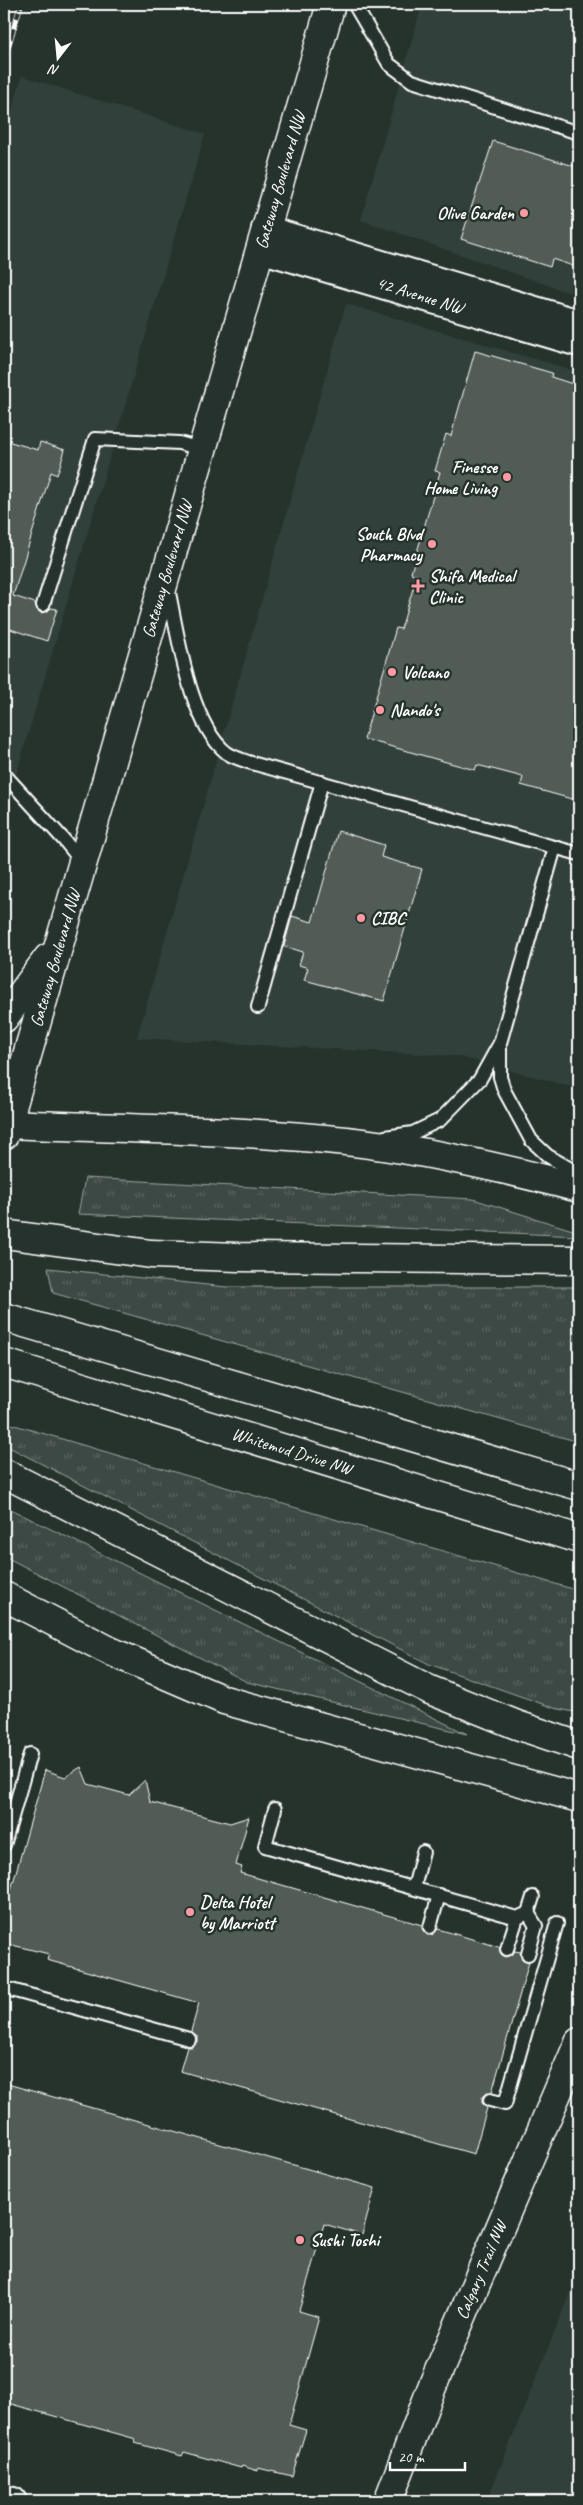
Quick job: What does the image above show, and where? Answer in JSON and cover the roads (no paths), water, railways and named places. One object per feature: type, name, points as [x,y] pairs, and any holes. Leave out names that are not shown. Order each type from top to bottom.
[{"type":"main road","name":"Gateway Boulevard NW","points":[[5,1127],[200,449],[331,4]]},
{"type":"main road","points":[[4,1018],[59,942]]},
{"type":"main road","points":[[5,1127],[272,1134],[348,1141],[467,1161],[579,1188]]},
{"type":"main road","points":[[4,1234],[160,1254],[238,1258],[579,1260]]},
{"type":"main road","points":[[4,1317],[579,1486]]},
{"type":"main road","name":"Whitemud Drive NW","points":[[4,1363],[579,1540]]},
{"type":"main road","points":[[4,1473],[136,1538],[328,1639],[430,1690],[517,1725],[579,1746]]},
{"type":"main road","points":[[4,1596],[110,1651],[224,1700],[579,1798]]},
{"type":"main road","name":"Calgary Trail NW","points":[[388,2501],[432,2387],[579,2042]]},
{"type":"main road","points":[[548,2114],[579,2082]]},
{"type":"street","name":"42 Avenue NW","points":[[263,239],[579,323]]},
{"type":"street","name":"42 Avenue NW","points":[[263,239],[579,343]]},
{"type":"street","points":[[4,2499],[13,2501]]},
{"type":"lane","points":[[354,4],[389,64],[412,81],[579,133]]},
{"type":"lane","points":[[43,605],[95,438],[179,443],[200,449]]},
{"type":"lane","points":[[165,576],[192,693],[198,710],[223,749],[235,758],[579,854]]},
{"type":"lane","points":[[4,774],[64,840],[82,863]]},
{"type":"lane","points":[[258,1007],[322,782]]},
{"type":"lane","points":[[348,1141],[413,1133],[440,1120],[480,1079],[500,1043],[555,847]]},
{"type":"lane","points":[[500,1043],[500,1076],[520,1122],[531,1140],[548,1156],[579,1174]]},
{"type":"lane","points":[[4,1845],[30,1754]]},
{"type":"lane","points":[[275,1809],[264,1846],[439,1895],[523,1915],[536,1926],[528,1954]]},
{"type":"lane","points":[[414,1888],[424,1852]]},
{"type":"lane","points":[[430,1927],[439,1895]]},
{"type":"lane","points":[[507,1949],[533,1897]]},
{"type":"lane","points":[[490,2100],[504,2104],[558,1923]]},
{"type":"lane","points":[[4,1988],[189,2039]]},
{"type":"railway","points":[[4,60],[21,4]]},
{"type":"place","name":"Olive Garden","points":[[524,213]]},
{"type":"place","name":"Finesse Home Living","points":[[507,477]]},
{"type":"place","name":"South Blvd Pharmacy","points":[[432,544]]},
{"type":"place","name":"Shifa Medical Clinic","points":[[418,586]]},
{"type":"place","name":"Volcano","points":[[392,672]]},
{"type":"place","name":"Nando's","points":[[380,710]]},
{"type":"place","name":"CIBC","points":[[361,918]]},
{"type":"place","name":"Delta Hotel by Marriott","points":[[190,1912]]},
{"type":"place","name":"Sushi Toshi","points":[[300,2240]]}]
